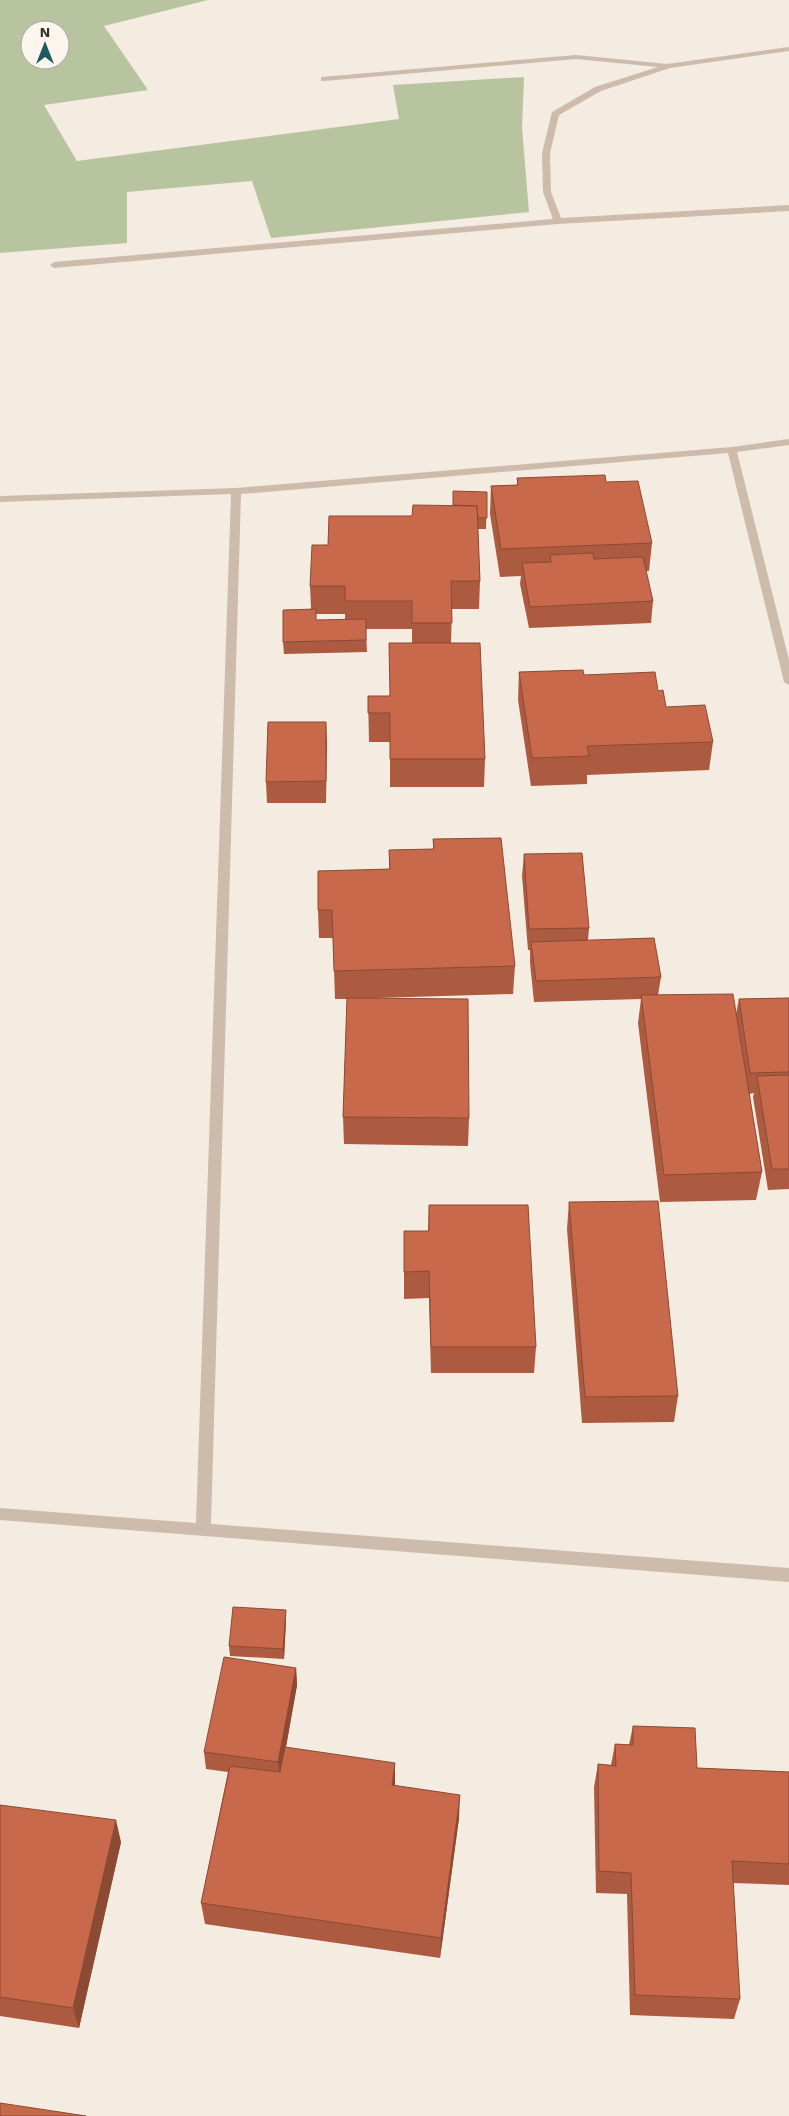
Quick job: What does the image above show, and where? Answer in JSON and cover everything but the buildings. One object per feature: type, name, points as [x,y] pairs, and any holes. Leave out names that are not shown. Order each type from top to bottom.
[{"type":"street","points":[[558,221],[547,192],[546,182],[546,153],[555,114],[598,89],[669,66],[789,50]]},
{"type":"street","points":[[324,79],[576,57],[669,66]]},
{"type":"street","points":[[54,265],[558,221],[789,208]]},
{"type":"street","points":[[0,499],[236,491],[732,450],[789,442]]},
{"type":"street","points":[[732,450],[789,682]]},
{"type":"street","points":[[203,1530],[236,491]]},
{"type":"street","points":[[0,1514],[789,1575]]},
{"type":"green space","points":[[0,0],[208,0],[104,26],[148,90],[44,105],[77,161],[399,119],[393,85],[524,77],[522,128],[529,212],[271,238],[252,181],[127,192],[127,243],[0,253]]}]
